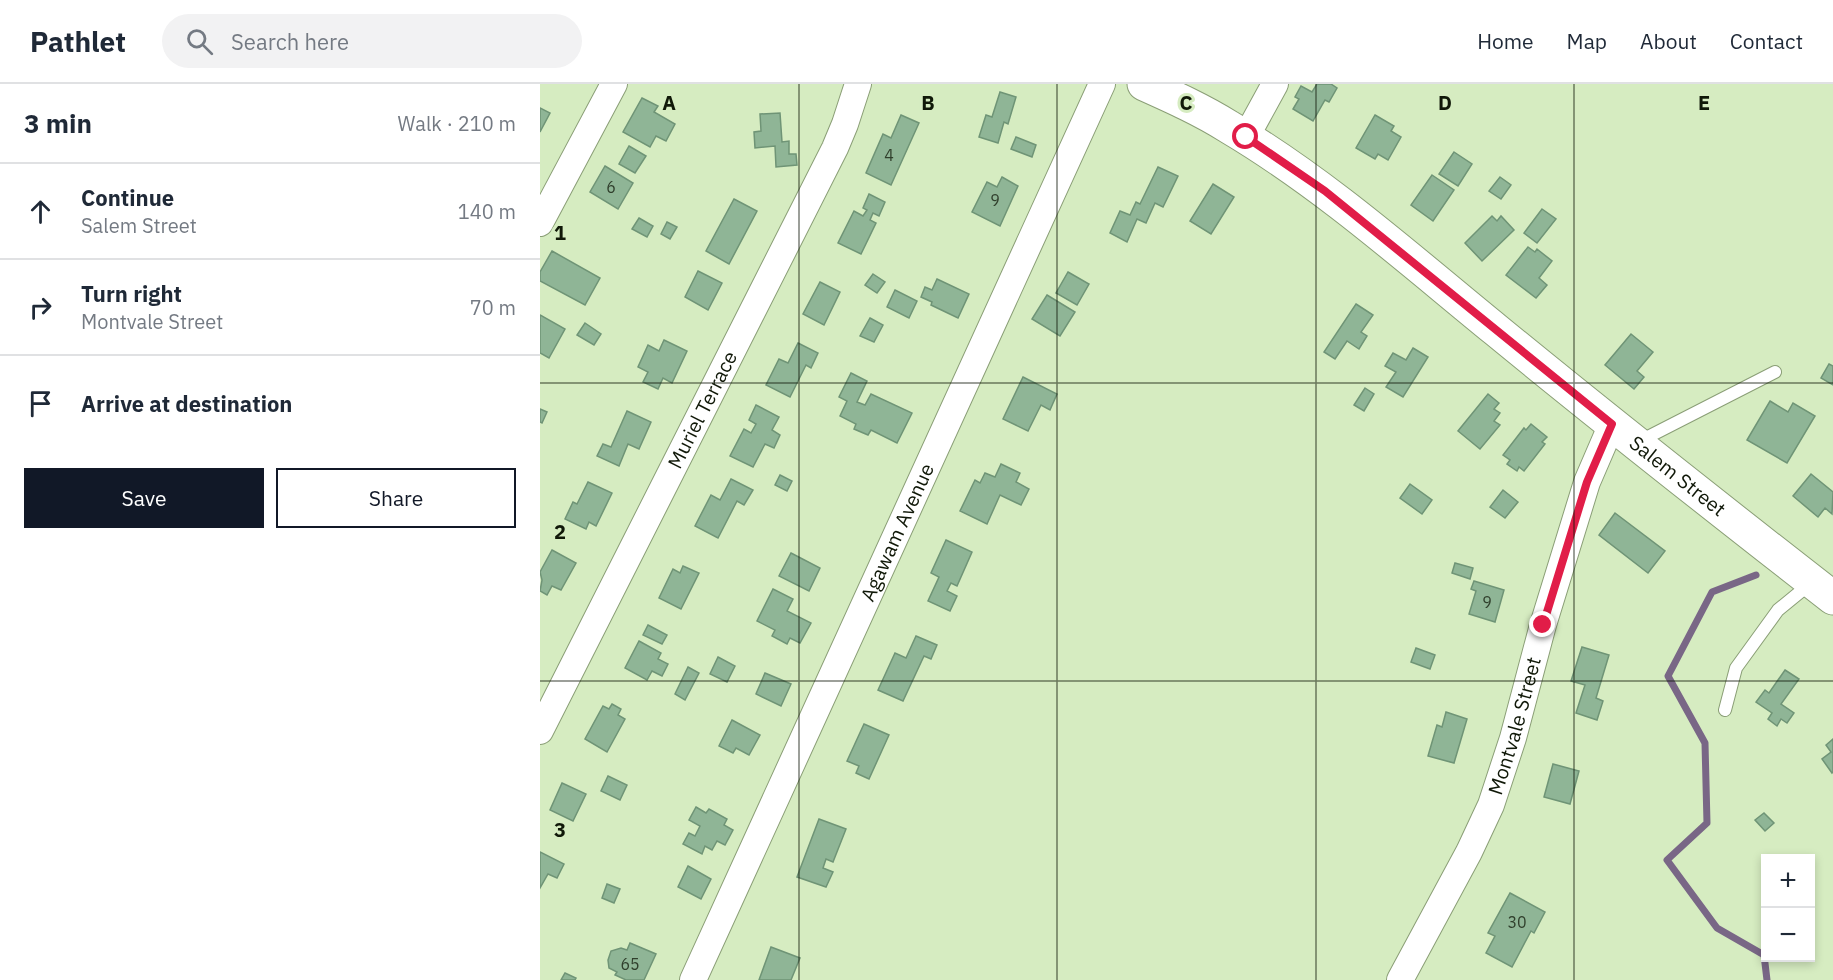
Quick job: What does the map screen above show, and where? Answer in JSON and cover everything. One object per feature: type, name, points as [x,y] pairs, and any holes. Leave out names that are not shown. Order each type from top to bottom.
[{"type":"main road","name":"Salem Street","points":[[1144,84],[1189,104],[1246,137],[1325,191],[1624,434],[1823,591]]},
{"type":"street","points":[[540,223],[614,84]]},
{"type":"street","name":"Muriel Terrace","points":[[540,731],[835,148],[858,84]]},
{"type":"street","name":"Agawam Avenue","points":[[693,980],[1102,84]]},
{"type":"street","points":[[1246,137],[1275,84]]},
{"type":"street","name":"Montvale Street","points":[[1400,980],[1469,852],[1491,805],[1513,738],[1543,625],[1587,482],[1624,434]]},
{"type":"lane","points":[[1624,434],[1775,372]]},
{"type":"lane","points":[[1725,710],[1736,668],[1778,610],[1823,591]]},
{"type":"building","points":[[1317,84],[1331,84],[1337,88],[1329,102],[1325,100],[1313,121],[1293,109],[1299,99],[1295,97],[1301,86],[1312,92]]},
{"type":"building","points":[[1000,92],[1016,97],[1008,124],[1004,122],[998,143],[979,137],[986,115],[992,117]]},
{"type":"building","points":[[642,98],[658,106],[654,112],[675,124],[666,141],[656,136],[650,147],[623,132]]},
{"type":"building","points":[[540,108],[550,113],[540,132]]},
{"type":"building","points":[[780,113],[782,142],[789,141],[789,154],[796,154],[797,165],[776,167],[775,146],[755,148],[754,132],[761,131],[760,114]]},
{"type":"building","points":[[901,115],[919,123],[891,185],[866,173],[883,134],[891,138]]},
{"type":"building","points":[[1375,115],[1394,126],[1391,131],[1401,137],[1388,160],[1378,154],[1375,159],[1356,148]]},
{"type":"building","points":[[1016,137],[1036,145],[1032,157],[1011,149]]},
{"type":"building","points":[[629,146],[646,156],[635,173],[619,164]]},
{"type":"building","points":[[1454,152],[1472,164],[1458,186],[1439,174]]},
{"type":"building","points":[[605,166],[633,183],[618,209],[590,192]]},
{"type":"building","points":[[1158,167],[1178,176],[1163,207],[1155,203],[1146,223],[1137,219],[1127,242],[1110,233],[1120,211],[1130,215],[1136,202],[1140,204]]},
{"type":"building","points":[[1432,175],[1454,190],[1433,221],[1411,205]]},
{"type":"building","points":[[1002,177],[1018,186],[1000,226],[972,212],[987,182],[997,187]]},
{"type":"building","points":[[1500,177],[1511,185],[1501,199],[1489,191]]},
{"type":"building","points":[[1213,184],[1234,197],[1211,234],[1190,221]]},
{"type":"building","points":[[869,194],[885,202],[879,216],[873,213],[870,220],[876,223],[861,254],[838,243],[854,211],[863,216],[867,210],[863,208]]},
{"type":"building","points":[[734,199],[757,211],[729,264],[706,251]]},
{"type":"building","points":[[1542,209],[1556,219],[1537,243],[1524,233]]},
{"type":"building","points":[[1492,216],[1497,221],[1501,216],[1514,230],[1482,261],[1465,243]]},
{"type":"building","points":[[639,218],[653,226],[647,237],[632,229]]},
{"type":"building","points":[[667,222],[677,227],[670,239],[661,234]]},
{"type":"building","points":[[1528,247],[1535,252],[1537,249],[1552,261],[1539,278],[1547,285],[1536,298],[1506,275]]},
{"type":"building","points":[[552,251],[600,278],[585,305],[540,281],[540,272]]},
{"type":"building","points":[[698,271],[722,283],[708,310],[685,297]]},
{"type":"building","points":[[1068,272],[1089,284],[1077,305],[1056,293]]},
{"type":"building","points":[[873,274],[885,282],[877,293],[865,285]]},
{"type":"building","points":[[937,279],[969,294],[958,318],[931,305],[932,302],[921,297],[925,287],[932,290]]},
{"type":"building","points":[[820,282],[840,292],[824,325],[803,314]]},
{"type":"building","points":[[895,290],[917,301],[909,318],[887,307]]},
{"type":"building","points":[[1047,295],[1075,312],[1060,336],[1032,319]]},
{"type":"building","points":[[1356,304],[1373,315],[1361,332],[1367,336],[1359,349],[1347,341],[1335,359],[1324,352]]},
{"type":"building","points":[[540,315],[565,329],[549,358],[540,353]]},
{"type":"building","points":[[870,318],[883,325],[874,342],[860,336]]},
{"type":"building","points":[[585,323],[601,334],[594,345],[577,335]]},
{"type":"building","points":[[1631,334],[1653,352],[1637,371],[1644,377],[1634,389],[1605,365]]},
{"type":"building","points":[[664,340],[687,351],[672,383],[663,378],[658,389],[643,382],[648,372],[638,367],[648,345],[659,351]]},
{"type":"building","points":[[798,343],[818,353],[811,368],[806,365],[790,397],[766,385],[779,359],[788,363]]},
{"type":"building","points":[[1413,348],[1428,357],[1403,397],[1386,387],[1396,372],[1385,366],[1393,353],[1406,360]]},
{"type":"building","points":[[1829,364],[1833,366],[1833,385],[1821,378]]},
{"type":"building","points":[[851,373],[867,381],[857,402],[865,405],[871,394],[912,413],[897,443],[871,430],[868,435],[854,429],[856,424],[840,416],[847,401],[839,397]]},
{"type":"building","points":[[1023,377],[1057,394],[1050,410],[1041,405],[1028,431],[1003,419]]},
{"type":"building","points":[[1365,388],[1374,394],[1364,411],[1354,405]]},
{"type":"building","points":[[1488,394],[1499,403],[1494,409],[1500,413],[1494,421],[1500,425],[1480,449],[1458,431]]},
{"type":"building","points":[[1770,401],[1788,412],[1793,403],[1815,416],[1787,463],[1747,440]]},
{"type":"building","points":[[756,405],[779,417],[772,430],[780,435],[774,448],[765,444],[753,467],[730,456],[744,429],[751,433],[756,424],[749,420]]},
{"type":"building","points":[[540,409],[547,412],[542,423],[540,422]]},
{"type":"building","points":[[627,411],[651,422],[639,449],[628,444],[619,466],[597,456],[603,444],[611,447]]},
{"type":"building","points":[[1531,424],[1547,437],[1542,442],[1545,444],[1524,471],[1519,467],[1517,471],[1507,464],[1510,460],[1503,455],[1524,428],[1526,430]]},
{"type":"building","points":[[1001,464],[1020,473],[1016,482],[1029,489],[1021,505],[1000,495],[987,524],[960,511],[975,480],[980,483],[985,473],[995,477]]},
{"type":"building","points":[[1811,474],[1833,492],[1832,514],[1825,508],[1818,517],[1793,496]]},
{"type":"building","points":[[780,475],[792,481],[787,491],[775,485]]},
{"type":"building","points":[[731,479],[753,490],[744,505],[737,501],[718,538],[695,526],[711,495],[720,500]]},
{"type":"building","points":[[588,482],[612,493],[596,526],[589,522],[586,529],[565,519],[573,502],[577,504]]},
{"type":"building","points":[[1410,484],[1432,500],[1422,514],[1400,498]]},
{"type":"building","points":[[1503,490],[1518,502],[1505,518],[1490,507]]},
{"type":"building","points":[[1615,513],[1665,551],[1648,573],[1599,535]]},
{"type":"building","points":[[946,540],[972,552],[957,586],[951,583],[947,591],[957,596],[950,611],[928,601],[939,577],[931,573]]},
{"type":"building","points":[[552,550],[576,563],[561,590],[552,586],[547,595],[540,591],[542,580],[540,572]]},
{"type":"building","points":[[791,553],[820,568],[809,591],[779,576]]},
{"type":"building","points":[[1455,563],[1473,568],[1470,579],[1452,573]]},
{"type":"building","points":[[683,566],[699,573],[681,609],[659,598],[673,569],[680,573]]},
{"type":"building","points":[[1474,581],[1504,590],[1495,622],[1469,614],[1476,591],[1471,589]]},
{"type":"building","points":[[773,589],[793,599],[787,611],[811,623],[800,643],[790,638],[787,644],[772,636],[775,630],[757,621]]},
{"type":"building","points":[[648,625],[667,635],[662,644],[643,635]]},
{"type":"building","points":[[916,636],[937,645],[931,659],[924,656],[903,701],[878,690],[895,653],[906,658]]},
{"type":"building","points":[[639,641],[661,653],[658,659],[668,664],[662,676],[652,671],[647,680],[625,668]]},
{"type":"building","points":[[1582,647],[1609,655],[1596,698],[1603,701],[1597,720],[1576,713],[1585,685],[1571,681]]},
{"type":"building","points":[[1416,648],[1435,655],[1430,669],[1411,662]]},
{"type":"building","points":[[718,657],[735,666],[727,682],[710,674]]},
{"type":"building","points":[[688,667],[699,673],[685,700],[675,694]]},
{"type":"building","points":[[1785,670],[1799,679],[1781,704],[1794,713],[1787,723],[1781,719],[1777,726],[1768,719],[1772,713],[1756,702],[1765,690],[1769,693]]},
{"type":"building","points":[[765,673],[791,684],[781,706],[756,694]]},
{"type":"building","points":[[612,704],[621,709],[618,715],[625,719],[607,752],[585,739],[603,706],[609,709]]},
{"type":"building","points":[[1446,712],[1467,719],[1454,763],[1428,756],[1437,725],[1442,727]]},
{"type":"building","points":[[732,720],[760,735],[749,755],[736,748],[733,753],[719,746]]},
{"type":"building","points":[[864,724],[889,735],[869,779],[856,773],[859,766],[847,761]]},
{"type":"building","points":[[1833,739],[1832,773],[1822,759],[1831,752],[1826,745]]},
{"type":"building","points":[[1553,764],[1579,771],[1570,804],[1544,797]]},
{"type":"building","points":[[608,776],[627,785],[620,800],[601,791]]},
{"type":"building","points":[[562,783],[586,794],[573,821],[550,810]]},
{"type":"building","points":[[696,807],[706,813],[709,809],[727,819],[724,825],[733,830],[725,845],[717,841],[712,850],[705,846],[702,854],[683,844],[689,833],[695,836],[700,826],[689,820]]},
{"type":"building","points":[[1764,813],[1774,823],[1765,831],[1755,820]]},
{"type":"building","points":[[819,819],[846,829],[833,862],[826,859],[823,868],[833,872],[826,887],[797,877]]},
{"type":"building","points":[[540,852],[564,864],[557,878],[548,874],[540,888]]},
{"type":"building","points":[[688,866],[711,879],[701,899],[678,887]]},
{"type":"building","points":[[607,884],[620,889],[614,903],[602,898]]},
{"type":"building","points":[[1510,893],[1545,912],[1534,933],[1531,931],[1512,967],[1486,953],[1495,936],[1488,933]]},
{"type":"building","points":[[630,943],[656,954],[644,980],[626,980],[615,975],[617,972],[609,968],[608,960],[611,951],[621,948],[627,950]]},
{"type":"building","points":[[771,947],[800,958],[791,980],[759,980]]},
{"type":"building","points":[[565,973],[576,978],[575,980],[561,980]]},
{"type":"waterway","points":[[1756,575],[1712,592],[1668,676],[1705,743],[1707,823],[1667,860],[1717,928],[1764,955],[1767,980]]},
{"type":"route","points":[[1246,137],[1325,191],[1612,424],[1587,482],[1543,625]]}]
